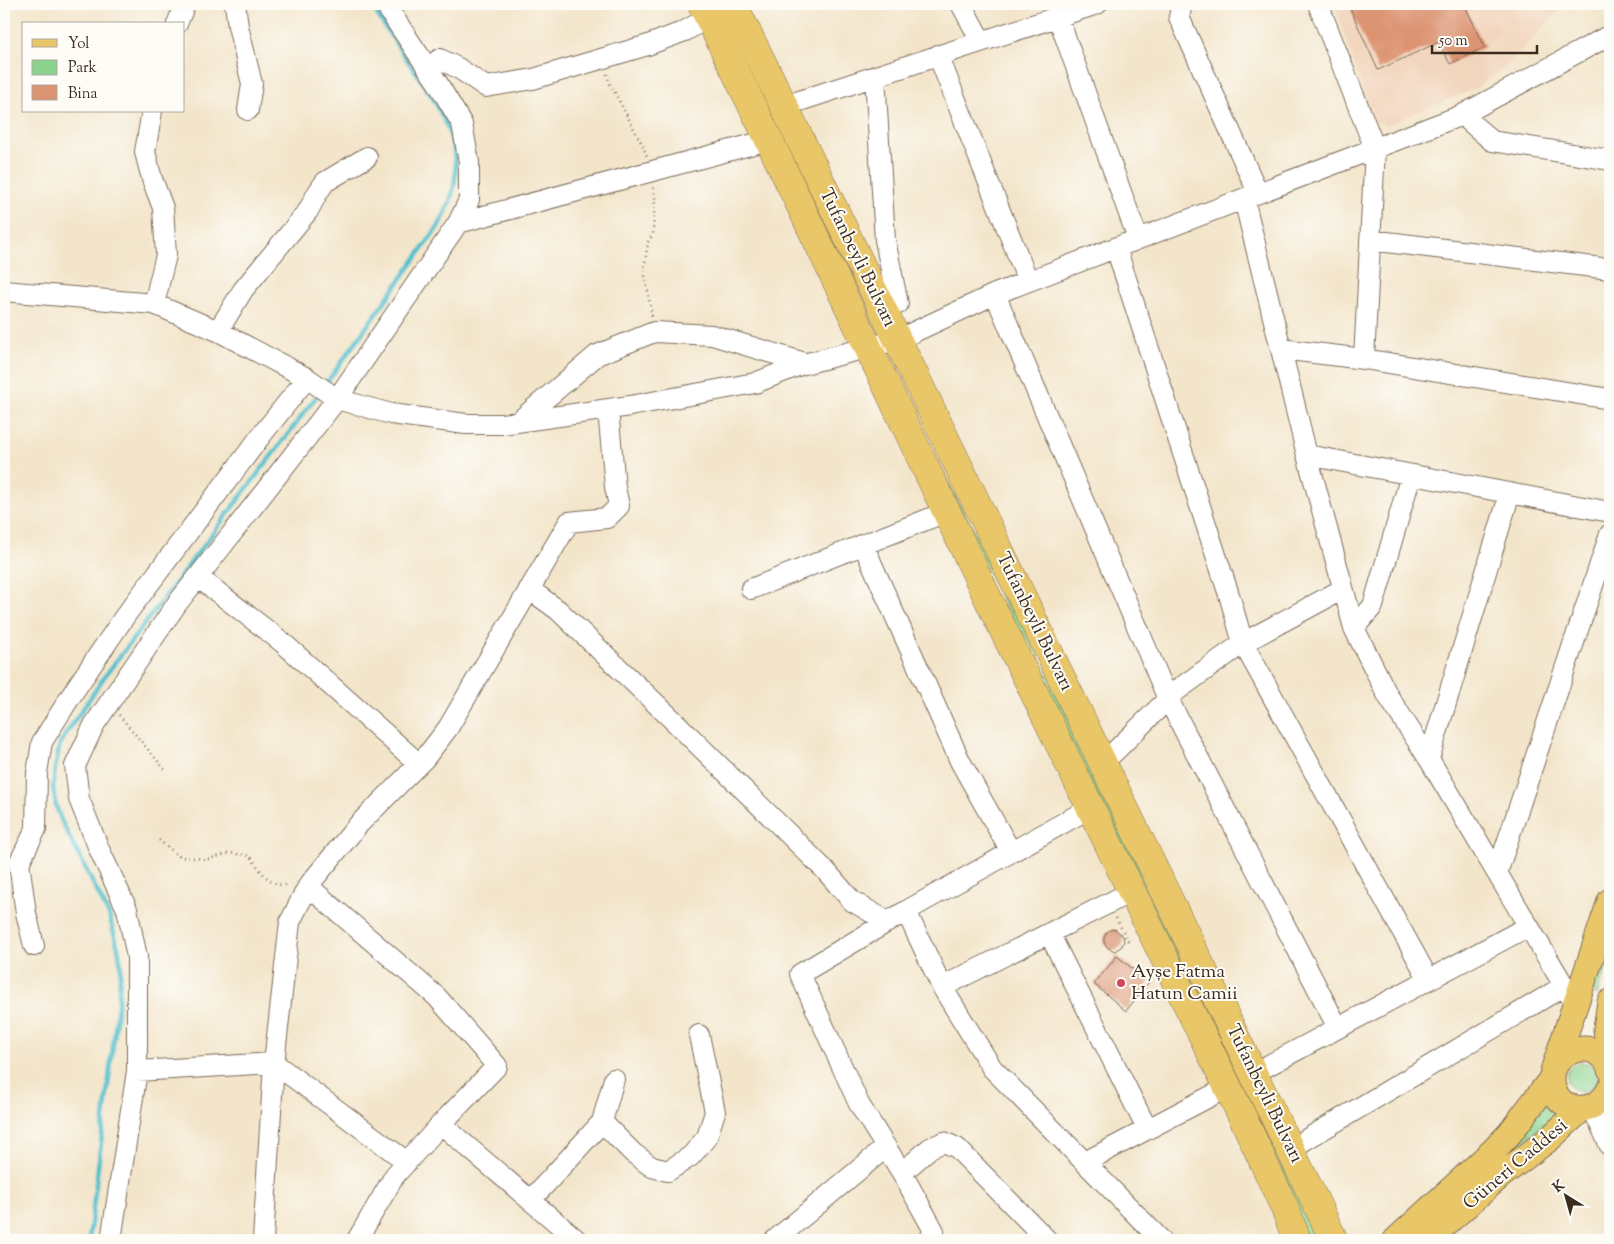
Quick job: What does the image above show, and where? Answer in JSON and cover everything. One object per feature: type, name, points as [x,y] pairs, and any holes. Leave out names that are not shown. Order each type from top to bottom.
[{"type":"highway","name":"Tufanbeyli Bulvarı","points":[[733,4],[1334,1240]]},
{"type":"highway","name":"Tufanbeyli Bulvarı","points":[[706,10],[1090,808],[1120,898],[1228,1087],[1269,1173],[1297,1240]]},
{"type":"main road","points":[[1553,1073],[1570,995],[1610,902]]},
{"type":"main road","points":[[1610,1002],[1606,1029],[1610,1068]]},
{"type":"main road","name":"Güneri Caddesi","points":[[1396,1240],[1494,1152],[1510,1133],[1553,1073],[1559,1060],[1566,1053],[1585,1049],[1595,1052],[1603,1057],[1610,1068]]},
{"type":"main road","name":"Güneri Caddesi","points":[[1553,1073],[1553,1087],[1557,1096],[1564,1103],[1573,1107],[1587,1108]]},
{"type":"main road","name":"Güneri Caddesi","points":[[1427,1240],[1500,1176],[1587,1108],[1601,1102],[1608,1094],[1610,1088]]},
{"type":"street","points":[[178,22],[185,4]]},
{"type":"street","points":[[235,4],[238,26],[252,84],[248,110]]},
{"type":"street","points":[[111,1240],[137,1071],[137,957],[127,909],[99,850],[79,799],[75,766],[94,724],[176,605],[334,398],[458,223],[469,200],[469,162],[462,124],[428,68],[390,12],[388,4]]},
{"type":"street","points":[[961,4],[981,41]]},
{"type":"street","points":[[784,106],[1097,4]]},
{"type":"street","points":[[1182,4],[1180,17],[1251,196],[1281,349],[1307,455],[1354,628],[1388,696],[1429,759],[1570,995],[1290,1149]]},
{"type":"street","points":[[1318,4],[1374,149],[1364,359]]},
{"type":"street","points":[[428,68],[440,60],[458,68],[486,87],[533,79],[648,45],[685,31],[706,10]]},
{"type":"street","points":[[1058,17],[1138,239]]},
{"type":"street","points":[[4,291],[154,304],[218,331],[307,378],[334,398],[391,414],[466,424],[502,424],[608,409],[755,383],[805,364],[897,340],[995,294],[1462,115],[1610,34]]},
{"type":"street","points":[[938,55],[1028,281]]},
{"type":"street","points":[[875,76],[885,240],[898,304],[881,308]]},
{"type":"street","points":[[152,112],[145,152],[152,179],[163,208],[166,255],[154,304]]},
{"type":"street","points":[[1462,115],[1492,142],[1610,160]]},
{"type":"street","points":[[458,223],[770,140]]},
{"type":"street","points":[[218,331],[243,290],[308,211],[325,182],[367,157]]},
{"type":"street","points":[[1370,240],[1610,269]]},
{"type":"street","points":[[1116,248],[1228,589],[1243,644],[1429,980]]},
{"type":"street","points":[[995,294],[1168,699],[1338,1028]]},
{"type":"street","points":[[518,422],[597,355],[654,332],[712,335],[805,364]]},
{"type":"street","points":[[1281,349],[1364,359],[1610,399]]},
{"type":"street","points":[[34,946],[26,913],[18,864],[36,829],[37,773],[42,742],[125,616],[307,378]]},
{"type":"street","points":[[263,1240],[274,1063],[290,922],[308,886],[359,824],[419,764],[448,728],[568,522],[607,518],[619,506],[615,487],[608,409]]},
{"type":"street","points":[[1307,455],[1610,512]]},
{"type":"street","points":[[1354,628],[1374,606],[1411,474]]},
{"type":"street","points":[[1429,759],[1510,493]]},
{"type":"street","points":[[751,589],[946,512]]},
{"type":"street","points":[[1498,873],[1610,534]]},
{"type":"street","points":[[863,544],[960,761],[1011,852]]},
{"type":"street","points":[[198,577],[282,642],[419,764]]},
{"type":"street","points":[[529,589],[558,610],[674,721],[825,870],[852,901],[888,922]]},
{"type":"street","points":[[1103,763],[1176,691],[1243,644],[1343,589]]},
{"type":"street","points":[[929,1240],[934,1231],[902,1173],[859,1104],[800,974],[906,911],[1090,808]]},
{"type":"street","points":[[308,886],[437,997],[497,1066],[395,1175],[357,1240]]},
{"type":"street","points":[[942,987],[1120,898]]},
{"type":"street","points":[[906,911],[942,987],[992,1068],[1161,1240]]},
{"type":"street","points":[[1254,1073],[1529,926]]},
{"type":"street","points":[[1049,933],[1147,1129]]},
{"type":"street","points":[[602,1122],[633,1153],[652,1167],[668,1171],[691,1156],[708,1137],[715,1112],[699,1034]]},
{"type":"street","points":[[137,1071],[274,1063],[407,1162]]},
{"type":"street","points":[[531,1200],[602,1122],[614,1079]]},
{"type":"street","points":[[1085,1162],[1228,1087]]},
{"type":"street","points":[[1587,1108],[1610,1146]]},
{"type":"street","points":[[441,1124],[577,1240]]},
{"type":"street","points":[[902,1173],[930,1148],[944,1142],[957,1148],[1047,1240]]},
{"type":"street","points":[[775,1240],[886,1147]]},
{"type":"path","points":[[109,703],[167,772]]},
{"type":"path","points":[[158,840],[180,857],[209,859],[230,853],[250,856],[266,878],[280,886],[308,886]]},
{"type":"path","points":[[1120,898],[1128,941]]},
{"type":"shaded area","points":[[1334,4],[1563,4],[1505,68],[1476,88],[1386,125],[1373,121]]},
{"type":"green space","points":[[932,452],[994,564],[1324,1240],[1307,1240]]},
{"type":"green space","points":[[1610,937],[1610,956],[1597,995],[1592,991]]},
{"type":"green space","points":[[1582,1062],[1593,1066],[1597,1077],[1593,1088],[1582,1092],[1571,1088],[1567,1077],[1571,1066]]},
{"type":"green space","points":[[1546,1104],[1555,1114],[1414,1240],[1408,1240]]},
{"type":"building","points":[[1348,4],[1464,4],[1485,47],[1450,64],[1439,42],[1378,70]]},
{"type":"building","points":[[1115,929],[1123,936],[1124,941],[1122,946],[1115,951],[1108,948],[1104,943],[1104,938],[1106,933]]},
{"type":"building","name":"Ayşe Fatma Hatun Camii","points":[[1117,956],[1149,982],[1126,1011],[1094,984]]},
{"type":"waterway","points":[[325,385],[438,227],[452,195],[456,164],[450,136],[439,109],[387,31],[372,4]]},
{"type":"waterway","points":[[89,1240],[118,1005],[121,965],[109,915],[62,822],[56,806],[53,787],[60,744],[105,676],[319,393]]},
{"type":"place","name":"Ayşe Fatma Hatun Camii","points":[[1121,983]]}]
